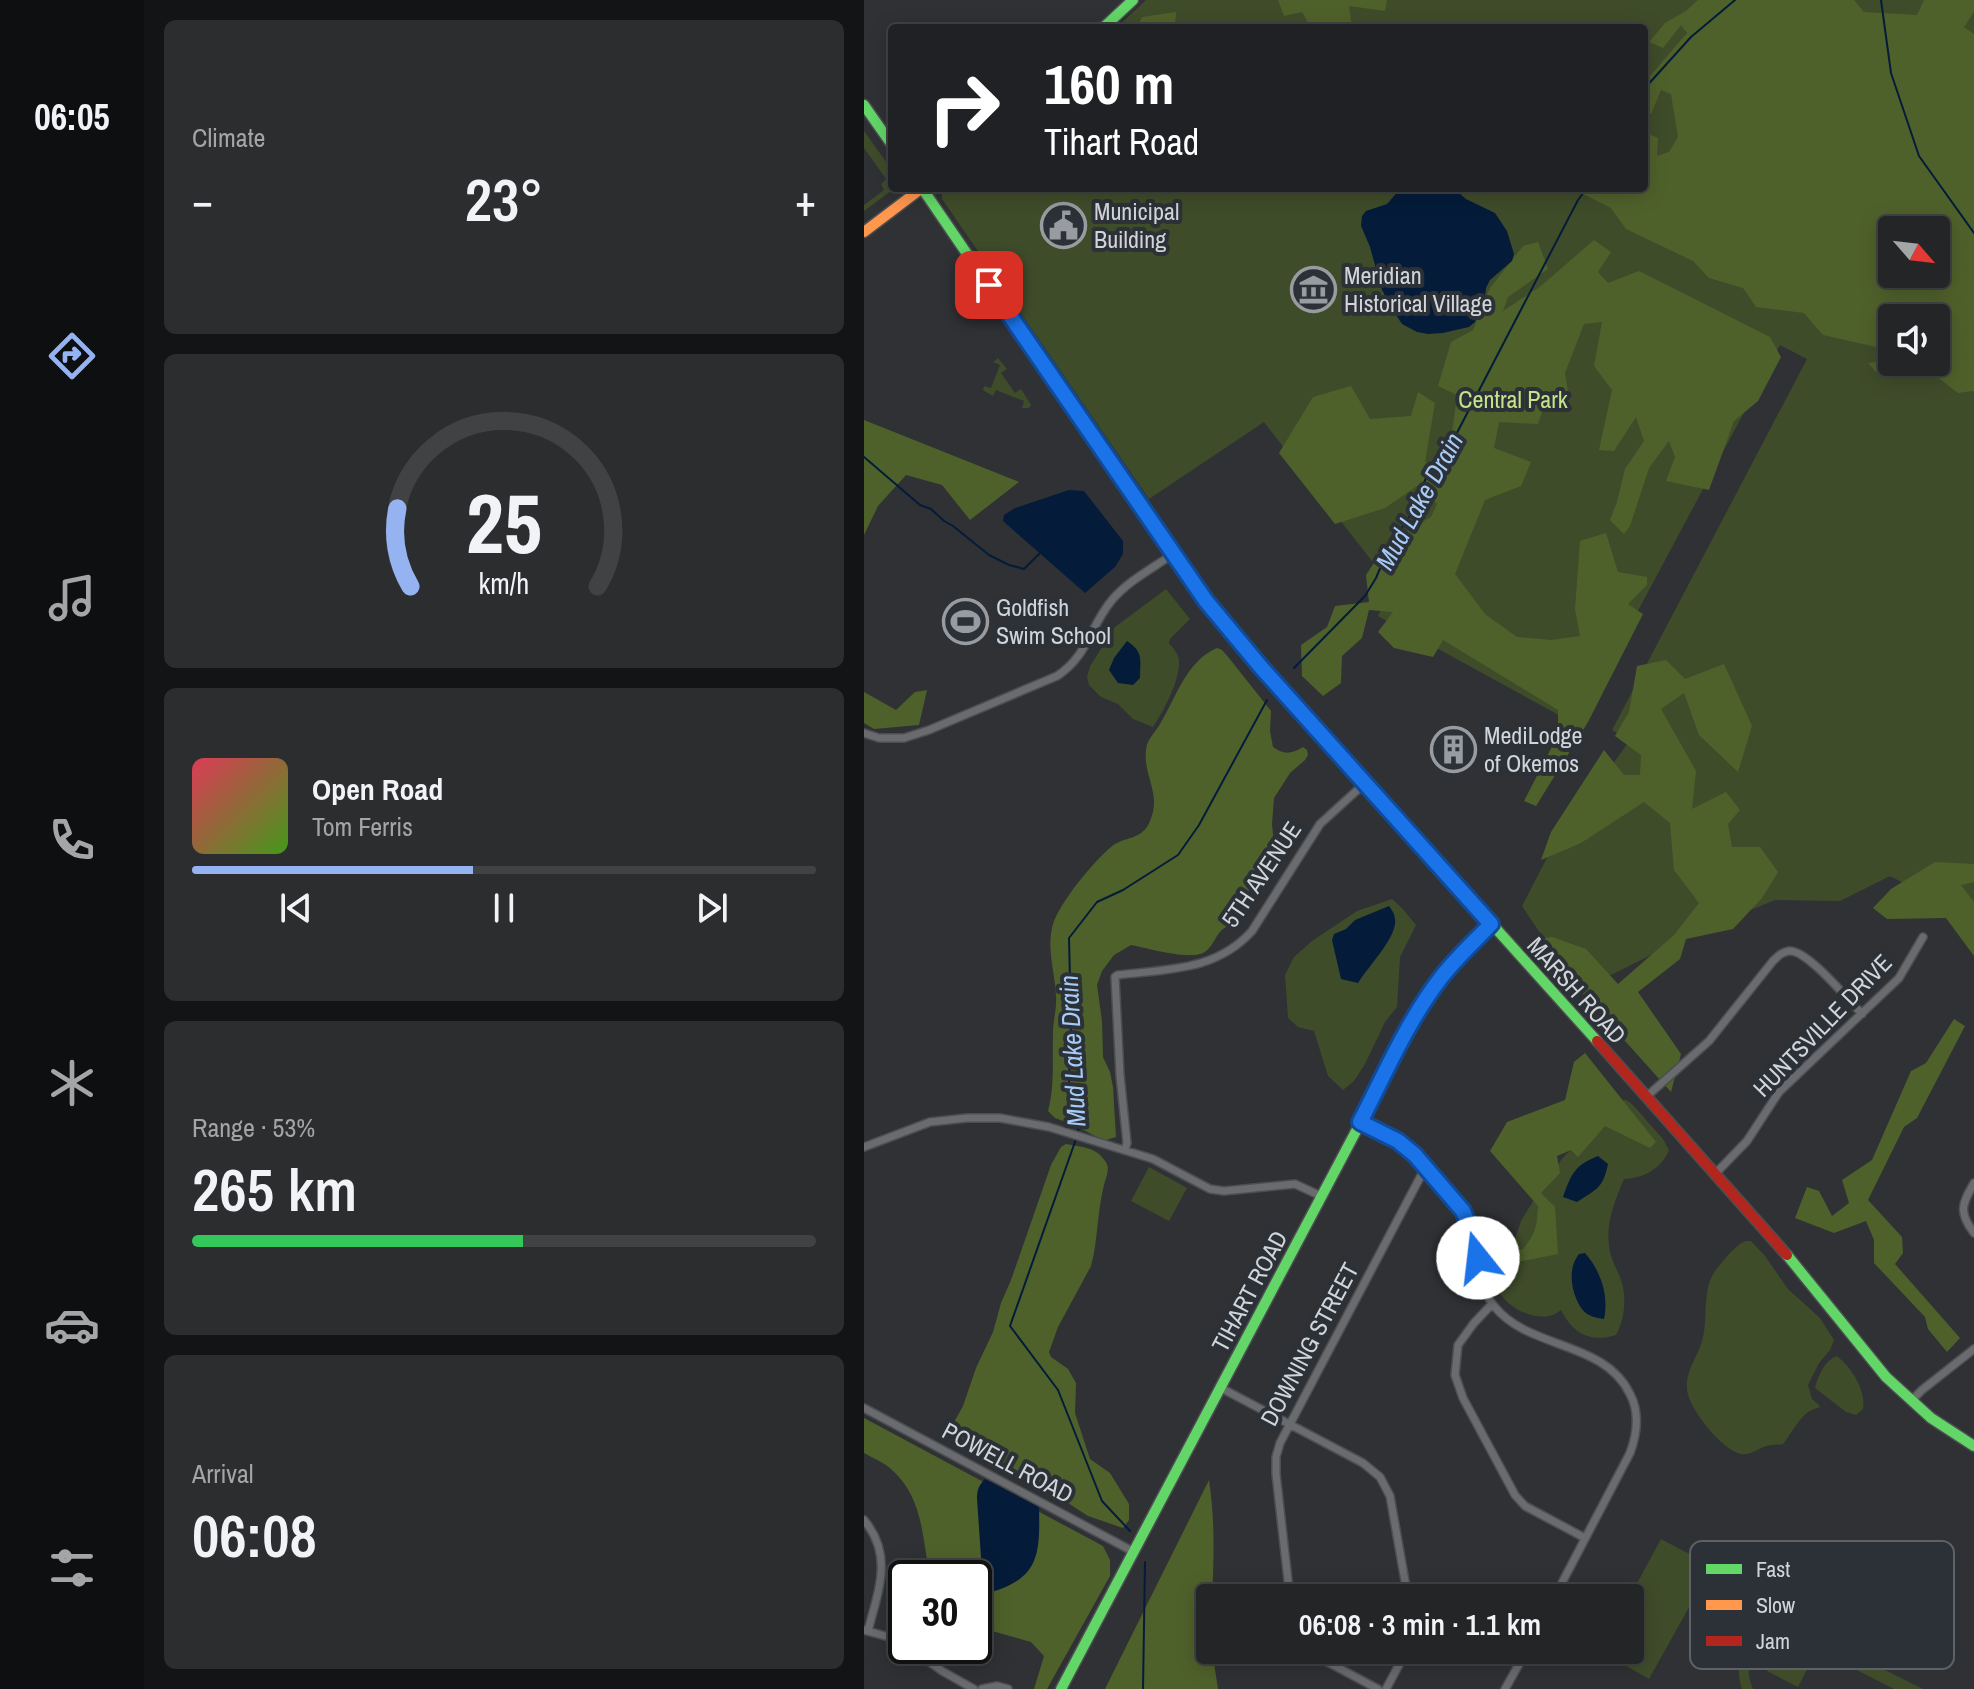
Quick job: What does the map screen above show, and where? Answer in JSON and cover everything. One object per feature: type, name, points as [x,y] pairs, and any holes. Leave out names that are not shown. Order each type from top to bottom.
[{"type":"main road","points":[[1107,24],[1133,0]]},
{"type":"main road","points":[[864,105],[888,139]]},
{"type":"main road","points":[[864,232],[917,192]]},
{"type":"main road","name":"MARSH ROAD","points":[[925,192],[1173,554],[1234,637],[1767,1231],[1878,1367],[1911,1401],[1974,1446]]},
{"type":"main road","name":"TIHART ROAD","points":[[1061,1689],[1402,1042],[1449,967],[1491,924]]},
{"type":"street","points":[[864,733],[879,738],[904,738],[1057,676],[1081,654],[1117,594],[1173,554]]},
{"type":"street","name":"5TH AVENUE","points":[[1125,1150],[1127,1143],[1115,977],[1195,965],[1214,960],[1238,945],[1252,931],[1320,824],[1365,783]]},
{"type":"street","name":"HUNTSVILLE DRIVE","points":[[1715,1174],[1747,1141],[1783,1087],[1899,978],[1923,937]]},
{"type":"street","points":[[1646,1097],[1709,1041],[1773,961],[1785,952],[1795,951],[1808,959],[1862,1014]]},
{"type":"street","points":[[864,1147],[930,1122],[1000,1118],[1028,1122],[1153,1159],[1210,1189],[1224,1191],[1295,1184],[1321,1196]]},
{"type":"street","points":[[1360,1122],[1403,1145],[1415,1155],[1463,1211],[1475,1240],[1484,1290],[1492,1304],[1512,1323],[1602,1363],[1623,1381],[1635,1404],[1633,1445],[1561,1584]]},
{"type":"street","name":"DOWNING STREET","points":[[1289,1584],[1276,1466],[1280,1443],[1425,1168]]},
{"type":"street","points":[[1974,1183],[1963,1209],[1974,1233]]},
{"type":"street","points":[[1492,1304],[1458,1345],[1455,1375],[1463,1398],[1515,1495],[1525,1506],[1585,1538]]},
{"type":"street","points":[[1911,1401],[1974,1349]]},
{"type":"street","points":[[1221,1388],[1375,1472],[1390,1496],[1406,1584]]},
{"type":"street","name":"POWELL ROAD","points":[[864,1408],[1134,1552]]},
{"type":"street","points":[[864,1520],[881,1549],[881,1574],[866,1631],[889,1637],[910,1648],[974,1689]]},
{"type":"street","points":[[1331,1664],[1378,1689]]},
{"type":"street","points":[[1386,1689],[1399,1664]]},
{"type":"street","points":[[1505,1689],[1519,1664]]},
{"type":"street","points":[[982,1689],[997,1686],[1008,1689]]},
{"type":"green space","name":"Central Park","points":[[1146,0],[1974,0],[1974,920],[1890,876],[1840,901],[1775,900],[1699,931],[1603,979],[1557,959],[1522,906],[1550,852],[1630,740],[1612,730],[1807,359],[1780,345],[1577,725],[1378,616],[1392,587],[1264,422],[1149,499],[942,199],[942,192],[1648,192],[1648,24],[1120,24]]},
{"type":"green space","points":[[1278,0],[1387,0],[1385,11],[1349,6],[1351,24],[1309,24],[1302,12],[1284,16]]},
{"type":"green space","points":[[1698,0],[1854,0],[1864,12],[1917,15],[1924,0],[1974,0],[1974,12],[1964,27],[1974,34],[1974,392],[1958,393],[1936,376],[1950,376],[1950,304],[1878,304],[1878,347],[1823,335],[1804,313],[1756,307],[1743,288],[1709,278],[1693,261],[1626,229],[1611,208],[1579,192],[1648,192],[1648,134],[1658,138],[1657,156],[1669,152],[1678,137],[1671,94],[1661,90],[1651,114],[1648,114],[1648,78],[1687,33],[1681,25],[1663,48],[1649,42],[1665,23]]},
{"type":"green space","points":[[1176,12],[1175,24],[1139,24],[1142,17]]},
{"type":"green space","points":[[864,131],[888,164],[890,192],[864,211],[864,205],[884,190],[881,184],[886,179],[864,148]]},
{"type":"green space","points":[[1594,240],[1611,252],[1598,272],[1608,283],[1639,271],[1770,337],[1781,357],[1758,401],[1734,421],[1709,490],[1666,481],[1675,457],[1669,441],[1649,468],[1630,526],[1624,534],[1610,520],[1625,469],[1644,441],[1636,417],[1614,451],[1599,450],[1612,390],[1594,366],[1602,322],[1584,324],[1565,373],[1570,406],[1554,408],[1543,391],[1521,395],[1543,409],[1538,424],[1499,422],[1494,448],[1531,462],[1521,486],[1485,500],[1455,574],[1485,614],[1517,637],[1551,640],[1580,636],[1575,609],[1580,541],[1606,533],[1618,572],[1647,577],[1647,585],[1628,604],[1643,614],[1588,722],[1536,806],[1524,801],[1558,735],[1558,710],[1443,640],[1433,657],[1394,648],[1378,632],[1393,612],[1369,610],[1362,638],[1342,656],[1341,683],[1323,696],[1302,676],[1301,645],[1327,627],[1335,606],[1369,602],[1366,575],[1388,542],[1431,517],[1437,504],[1420,484],[1385,508],[1335,524],[1279,453],[1313,397],[1351,386],[1370,419],[1411,416],[1418,392],[1435,403],[1425,462],[1443,465],[1457,395],[1438,386],[1451,342],[1473,330],[1490,288],[1523,246],[1538,242],[1548,269],[1508,297],[1503,311],[1541,286]]},
{"type":"green space","points":[[998,358],[1007,369],[1001,373],[1015,393],[1021,389],[1031,405],[1029,408],[1022,408],[1024,401],[996,390],[993,396],[983,390],[984,386],[991,388],[1000,365],[993,362]]},
{"type":"green space","points":[[1878,362],[1878,372],[1876,372],[1868,363]]},
{"type":"green space","points":[[864,420],[1019,482],[970,520],[942,485],[906,475],[878,506],[864,535]]},
{"type":"green space","points":[[1166,589],[1190,619],[1170,639],[1179,668],[1170,695],[1153,727],[1133,719],[1118,704],[1101,697],[1089,685],[1087,677],[1090,666],[1115,627]]},
{"type":"green space","points":[[1217,648],[1229,658],[1271,711],[1273,747],[1288,753],[1303,747],[1308,755],[1290,773],[1274,798],[1272,855],[1209,948],[1200,954],[1181,955],[1131,945],[1114,955],[1102,971],[1097,985],[1103,1057],[1113,1087],[1116,1137],[1101,1139],[1055,1118],[1048,1111],[1056,1001],[1051,951],[1053,924],[1070,894],[1096,862],[1111,847],[1138,835],[1147,827],[1154,802],[1146,760],[1148,743],[1190,671],[1206,654]]},
{"type":"green space","points":[[1666,660],[1685,679],[1724,664],[1752,726],[1738,772],[1699,735],[1684,693],[1661,709],[1696,771],[1692,809],[1726,792],[1740,810],[1728,824],[1732,847],[1760,847],[1778,872],[1762,898],[1733,929],[1686,939],[1680,959],[1638,992],[1681,1054],[1671,1092],[1534,940],[1552,937],[1586,949],[1618,984],[1674,935],[1699,903],[1674,870],[1670,823],[1644,802],[1581,843],[1541,860],[1551,832],[1604,750],[1624,775],[1640,775],[1641,755],[1615,736],[1629,712],[1637,666]]},
{"type":"green space","points":[[927,690],[919,725],[874,729],[864,723],[864,692],[896,710],[915,692]]},
{"type":"green space","points":[[1935,862],[1974,864],[1974,882],[1961,885],[1974,902],[1974,956],[1946,918],[1887,919],[1873,908],[1891,889]]},
{"type":"green space","points":[[1392,899],[1416,925],[1400,957],[1397,1007],[1385,1022],[1354,1081],[1343,1090],[1328,1076],[1314,1031],[1298,1027],[1288,1018],[1285,975],[1294,957],[1312,941],[1357,911]]},
{"type":"green space","points":[[1954,1019],[1965,1026],[1917,1118],[1904,1127],[1868,1200],[1902,1237],[1903,1253],[1895,1264],[1960,1338],[1947,1352],[1928,1329],[1925,1317],[1874,1263],[1874,1240],[1866,1221],[1834,1233],[1795,1218],[1807,1187],[1819,1191],[1832,1216],[1849,1203],[1842,1180],[1872,1160],[1911,1071],[1926,1063]]},
{"type":"green space","points":[[1585,1053],[1656,1142],[1650,1148],[1605,1126],[1578,1157],[1571,1150],[1557,1156],[1560,1173],[1541,1193],[1555,1207],[1558,1254],[1517,1262],[1508,1252],[1523,1249],[1531,1238],[1538,1206],[1490,1151],[1507,1122],[1565,1100],[1574,1062]]},
{"type":"green space","points":[[1616,1100],[1626,1100],[1632,1104],[1669,1150],[1651,1171],[1624,1179],[1617,1195],[1608,1236],[1611,1256],[1623,1287],[1624,1312],[1616,1335],[1598,1338],[1577,1331],[1561,1310],[1554,1315],[1536,1316],[1510,1304],[1498,1290],[1493,1271],[1507,1256],[1521,1221],[1561,1160]]},
{"type":"green space","points":[[1066,1144],[1097,1153],[1107,1164],[1108,1170],[1091,1266],[1058,1327],[1049,1352],[1068,1369],[1076,1383],[1075,1413],[1090,1459],[1110,1473],[1129,1504],[1129,1520],[1123,1528],[1088,1516],[988,1462],[956,1434],[953,1424],[993,1332],[1051,1165]]},
{"type":"green space","points":[[1149,1167],[1187,1188],[1169,1221],[1131,1201]]},
{"type":"green space","points":[[1746,1241],[1751,1241],[1765,1256],[1788,1289],[1820,1318],[1834,1340],[1808,1385],[1812,1399],[1820,1406],[1802,1417],[1783,1444],[1741,1454],[1725,1445],[1708,1428],[1689,1398],[1687,1383],[1703,1337],[1711,1278],[1727,1256]]},
{"type":"green space","points":[[1837,1356],[1853,1373],[1860,1387],[1863,1409],[1856,1415],[1846,1412],[1815,1388],[1826,1365]]},
{"type":"green space","points":[[864,1418],[1103,1546],[1110,1560],[1110,1576],[1047,1689],[1034,1689],[1044,1656],[1031,1642],[992,1631],[992,1560],[927,1560],[920,1519],[910,1493],[891,1469],[864,1453]]},
{"type":"green space","points":[[1209,1480],[1214,1539],[1212,1584],[1196,1584],[1196,1664],[1214,1664],[1218,1689],[1105,1689]]},
{"type":"green space","points":[[1661,1539],[1690,1554],[1690,1605],[1649,1679],[1623,1664],[1644,1664],[1644,1584],[1637,1584]]},
{"type":"green space","points":[[1739,1669],[1749,1669],[1753,1689],[1742,1689]]},
{"type":"green space","points":[[1768,1669],[1807,1669],[1798,1687]]},
{"type":"green space","points":[[1855,1669],[1883,1669],[1923,1689],[1894,1689]]},
{"type":"water","points":[[1398,192],[1458,192],[1495,213],[1507,231],[1514,254],[1512,261],[1490,280],[1475,322],[1469,327],[1428,334],[1402,324],[1396,315],[1382,290],[1361,226],[1366,211],[1387,204]]},
{"type":"water","points":[[1069,490],[1084,491],[1123,541],[1123,554],[1115,567],[1085,593],[1003,521],[1004,515],[1015,508]]},
{"type":"water","points":[[1127,641],[1140,657],[1140,678],[1133,685],[1118,683],[1109,670]]},
{"type":"water","points":[[1389,906],[1395,924],[1385,946],[1358,983],[1341,979],[1332,940],[1334,934],[1346,929],[1355,920]]},
{"type":"water","points":[[1598,1156],[1608,1164],[1598,1187],[1577,1202],[1563,1197],[1575,1171]]},
{"type":"water","points":[[1585,1253],[1602,1284],[1604,1319],[1584,1311],[1573,1289],[1575,1260],[1579,1254]]},
{"type":"water","points":[[985,1479],[1039,1507],[1039,1538],[1033,1562],[1018,1580],[992,1592],[992,1560],[981,1560],[977,1499]]},
{"type":"waterway","name":"Mud Lake Drain","points":[[1648,85],[1691,37],[1735,0]]},
{"type":"waterway","points":[[1881,0],[1891,73],[1919,156],[1974,233]]},
{"type":"waterway","name":"Mud Lake Drain","points":[[1294,668],[1365,596],[1376,578],[1389,547],[1411,514],[1426,478],[1447,452],[1584,192]]},
{"type":"waterway","points":[[864,457],[920,505],[931,509],[989,555],[1024,569],[1040,553]]},
{"type":"waterway","name":"Mud Lake Drain","points":[[1078,1133],[1079,1115],[1069,1083],[1069,938],[1097,902],[1123,890],[1178,855],[1199,825],[1267,700]]},
{"type":"waterway","name":"Mud Lake Drain","points":[[1076,1139],[1010,1326],[1058,1390],[1102,1501],[1130,1531]]},
{"type":"waterway","name":"Mud Lake Drain","points":[[1143,1689],[1145,1562]]},
{"type":"traffic: fast","points":[[1107,24],[1133,0]]},
{"type":"traffic: fast","points":[[864,105],[888,139]]},
{"type":"traffic: fast","points":[[925,192],[1164,542],[1234,637],[1597,1041]]},
{"type":"traffic: fast","points":[[1061,1689],[1410,1029]]},
{"type":"traffic: fast","points":[[1787,1255],[1886,1377],[1931,1418],[1974,1446]]},
{"type":"traffic: slow","points":[[864,232],[917,192]]},
{"type":"traffic: jam","points":[[1410,1029],[1449,967],[1491,924]]},
{"type":"traffic: jam","points":[[1597,1041],[1787,1255]]},
{"type":"place","name":"Municipal Building","points":[[1063,225]]},
{"type":"place","name":"Meridian Historical Village","points":[[1313,289]]},
{"type":"place","name":"Goldfish Swim School","points":[[965,621]]},
{"type":"place","name":"MediLodge of Okemos","points":[[1453,749]]},
{"type":"route","points":[[989,285],[1206,601],[1234,637],[1491,924],[1449,967],[1432,990],[1360,1122],[1398,1141],[1415,1155],[1463,1211],[1471,1227],[1478,1258]]}]
